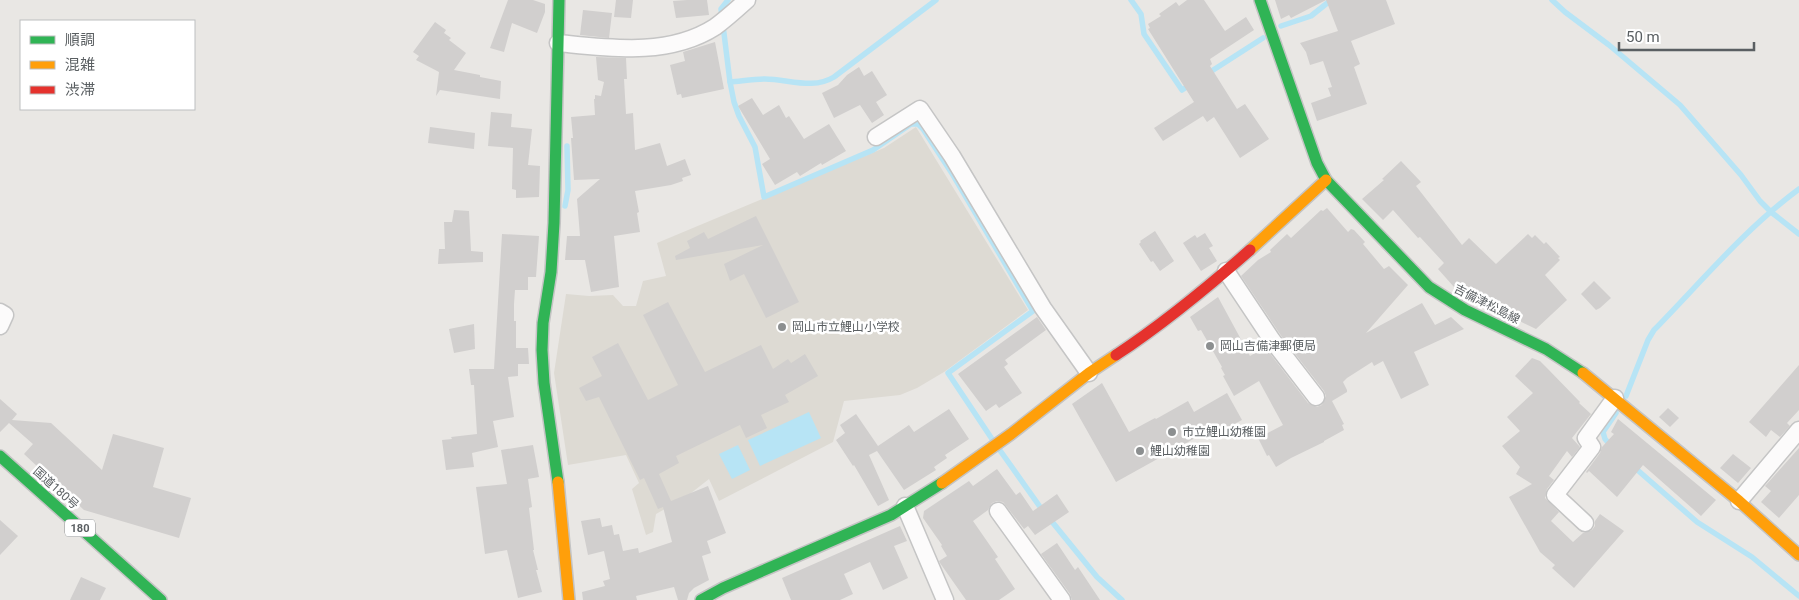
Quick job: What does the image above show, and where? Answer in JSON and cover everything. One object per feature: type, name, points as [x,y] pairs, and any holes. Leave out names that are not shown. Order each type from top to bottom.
[{"type":"main road","points":[[559,0],[553,252],[552,272],[543,322],[542,350],[544,383],[557,470],[568,600]]},
{"type":"main road","name":"吉備津松島線","points":[[1260,0],[1318,163],[1326,180],[1339,195],[1429,287],[1465,310],[1546,349],[1590,378],[1739,501],[1799,555]]},
{"type":"main road","points":[[701,600],[723,588],[868,526],[905,506],[1011,434],[1089,373],[1136,342],[1226,271],[1326,180]]},
{"type":"main road","name":"国道180号","points":[[0,456],[161,600]]},
{"type":"street","points":[[558,43],[612,48],[664,46],[695,37],[715,27],[747,0]]},
{"type":"street","points":[[876,137],[920,109],[952,156],[1043,308],[1089,373]]},
{"type":"street","points":[[1226,271],[1272,340],[1316,398]]},
{"type":"street","points":[[0,312],[6,315],[0,326]]},
{"type":"street","points":[[1585,523],[1555,495],[1592,447],[1586,438],[1615,398]]},
{"type":"street","points":[[1739,501],[1799,430]]},
{"type":"street","points":[[905,506],[945,600]]},
{"type":"street","points":[[998,511],[1062,600]]},
{"type":"shaded area","name":"岡山市立鯉山小学校","points":[[916,127],[1028,310],[944,372],[917,388],[900,395],[844,401],[833,442],[719,501],[709,479],[686,497],[656,514],[653,532],[646,535],[632,489],[639,483],[626,455],[568,465],[554,373],[566,294],[589,296],[613,295],[623,306],[636,306],[643,281],[666,276],[657,243],[884,148]]},
{"type":"water","points":[[809,412],[821,438],[760,466],[748,440]]},
{"type":"water","points":[[738,445],[750,470],[732,479],[719,454]]},
{"type":"building","points":[[508,0],[533,0],[545,4],[545,12],[537,33],[512,23],[504,52],[490,48]]},
{"type":"building","points":[[616,0],[633,0],[631,18],[614,17]]},
{"type":"building","points":[[707,0],[709,15],[676,18],[673,1]]},
{"type":"building","points":[[1187,0],[1204,0],[1225,31],[1246,17],[1254,30],[1210,59],[1212,64],[1210,66],[1237,109],[1245,104],[1269,139],[1240,158],[1214,117],[1207,122],[1203,116],[1163,141],[1154,128],[1194,102],[1148,29],[1150,28],[1148,24],[1161,16],[1159,14],[1176,2],[1179,6]]},
{"type":"building","points":[[1275,0],[1326,0],[1291,18],[1289,15],[1281,19]]},
{"type":"building","points":[[1326,0],[1386,0],[1395,24],[1351,41],[1360,64],[1354,67],[1367,104],[1317,121],[1311,103],[1331,96],[1328,88],[1332,87],[1323,61],[1310,65],[1306,52],[1300,43],[1338,31]]},
{"type":"building","points":[[583,10],[612,13],[609,38],[580,35]]},
{"type":"building","points":[[435,22],[446,30],[444,33],[451,38],[449,40],[466,53],[454,70],[501,81],[500,99],[440,90],[436,96],[439,72],[416,60],[419,56],[413,52]]},
{"type":"building","points":[[715,42],[724,89],[682,98],[681,94],[677,95],[670,65],[685,61],[683,52]]},
{"type":"building","points":[[596,57],[626,58],[627,79],[624,79],[626,114],[633,113],[635,150],[660,143],[667,166],[685,159],[691,175],[682,178],[683,181],[671,185],[635,191],[640,232],[614,236],[619,287],[591,292],[585,260],[565,260],[567,236],[580,236],[577,199],[600,179],[574,180],[571,138],[573,138],[571,117],[595,115],[595,95],[601,96],[604,82],[598,80]]},
{"type":"building","points":[[859,67],[864,76],[872,71],[887,95],[876,102],[884,115],[872,123],[860,105],[834,118],[822,93],[838,85],[847,75]]},
{"type":"building","points":[[752,98],[763,115],[779,105],[786,118],[789,116],[804,139],[829,124],[846,151],[800,176],[797,172],[775,185],[762,164],[770,159],[738,106]]},
{"type":"building","points":[[491,112],[512,114],[511,127],[532,129],[528,165],[540,166],[539,197],[516,198],[516,190],[512,189],[513,148],[488,146]]},
{"type":"building","points":[[430,127],[475,133],[474,149],[428,143]]},
{"type":"building","points":[[1401,161],[1421,182],[1416,186],[1462,245],[1469,238],[1496,264],[1528,234],[1532,238],[1535,235],[1544,244],[1546,242],[1560,257],[1558,258],[1560,260],[1545,275],[1567,300],[1536,329],[1472,298],[1454,287],[1438,269],[1444,263],[1393,210],[1383,220],[1362,199],[1384,180],[1382,179]]},
{"type":"building","points":[[1327,208],[1348,232],[1351,229],[1354,230],[1384,269],[1389,266],[1408,285],[1366,333],[1422,303],[1435,325],[1451,317],[1464,329],[1414,352],[1429,385],[1401,399],[1383,361],[1374,366],[1372,362],[1347,378],[1343,382],[1347,392],[1332,401],[1344,424],[1342,425],[1344,430],[1276,467],[1269,455],[1267,456],[1258,438],[1283,425],[1259,381],[1234,396],[1223,376],[1225,375],[1222,367],[1201,330],[1198,331],[1190,317],[1218,297],[1250,356],[1265,347],[1308,403],[1317,407],[1322,405],[1326,396],[1324,391],[1282,337],[1241,276],[1258,260],[1271,252],[1270,250],[1287,234],[1291,238],[1321,210],[1323,211]]},
{"type":"building","points":[[454,210],[469,211],[471,251],[483,252],[483,262],[438,264],[439,249],[445,249],[444,222],[452,222]]},
{"type":"building","points":[[756,216],[799,302],[766,318],[744,274],[730,281],[724,264],[763,245],[676,260],[675,256],[690,248],[687,241],[704,232],[708,239]]},
{"type":"building","points":[[1155,231],[1174,261],[1160,271],[1153,261],[1151,262],[1139,244],[1140,241]]},
{"type":"building","points":[[1205,233],[1213,246],[1209,248],[1217,261],[1201,271],[1183,243],[1195,235],[1197,238]]},
{"type":"building","points":[[502,234],[539,236],[536,277],[528,277],[528,290],[515,290],[514,321],[516,321],[516,348],[528,348],[529,364],[518,364],[518,376],[508,377],[514,417],[493,421],[498,447],[472,453],[474,467],[446,470],[442,440],[477,434],[474,385],[471,385],[469,369],[494,369]]},
{"type":"building","points":[[1594,281],[1611,298],[1596,310],[1581,294]]},
{"type":"building","points":[[668,302],[705,372],[761,345],[773,369],[788,359],[791,363],[805,354],[818,376],[785,395],[789,402],[761,415],[767,428],[746,438],[740,425],[676,456],[679,463],[659,474],[671,501],[708,486],[726,533],[707,541],[711,553],[702,556],[709,580],[694,588],[689,593],[687,600],[678,600],[674,587],[636,596],[637,600],[583,600],[582,592],[605,586],[603,581],[610,579],[604,551],[588,555],[581,521],[600,518],[602,527],[612,525],[614,535],[619,534],[623,551],[638,548],[639,553],[672,542],[663,507],[658,509],[644,478],[640,480],[599,397],[586,401],[579,388],[602,376],[592,357],[618,343],[648,400],[678,385],[643,315]]},
{"type":"building","points":[[1037,317],[1046,330],[1005,360],[1008,364],[1004,367],[1022,393],[999,408],[996,404],[986,411],[958,374]]},
{"type":"building","points":[[474,324],[475,349],[454,353],[449,329]]},
{"type":"building","points":[[1532,358],[1540,361],[1591,414],[1572,438],[1580,447],[1572,457],[1567,451],[1549,476],[1554,480],[1547,489],[1545,498],[1559,512],[1551,521],[1573,542],[1583,533],[1592,530],[1600,514],[1624,531],[1574,588],[1552,568],[1555,565],[1540,552],[1509,497],[1532,484],[1516,474],[1520,467],[1502,446],[1520,431],[1507,417],[1533,393],[1515,376]]},
{"type":"building","points":[[1799,365],[1799,410],[1787,423],[1790,426],[1780,437],[1771,430],[1766,437],[1749,422]]},
{"type":"building","name":"市立鯉山幼稚園","points":[[1102,383],[1129,432],[1188,401],[1194,412],[1227,393],[1242,420],[1209,437],[1206,432],[1116,482],[1072,404]]},
{"type":"building","points":[[0,399],[17,414],[12,420],[51,423],[102,470],[113,434],[164,448],[153,487],[191,498],[179,538],[84,510],[24,454],[33,444],[9,423],[0,432]]},
{"type":"building","points":[[1668,408],[1679,418],[1670,427],[1659,417]]},
{"type":"building","points":[[949,409],[969,439],[945,455],[947,458],[934,467],[936,470],[904,490],[877,451],[869,455],[889,500],[878,506],[854,465],[836,440],[845,433],[840,425],[856,414],[878,446],[909,425],[914,432]]},
{"type":"building","points":[[1618,419],[1716,500],[1701,516],[1643,465],[1617,497],[1589,471],[1586,472],[1600,453],[1602,447],[1614,434],[1611,432]]},
{"type":"building","points":[[533,445],[539,477],[528,479],[532,507],[529,508],[533,550],[538,570],[536,570],[542,592],[518,598],[507,550],[485,554],[476,487],[507,484],[501,450]]},
{"type":"building","points":[[1799,448],[1799,495],[1779,518],[1761,502],[1771,491],[1765,486]]},
{"type":"building","points":[[1733,454],[1751,468],[1738,483],[1720,468]]},
{"type":"building","points":[[997,469],[1016,495],[1020,492],[1033,511],[1057,494],[1069,512],[1035,535],[1028,526],[1024,529],[1003,502],[997,501],[992,503],[988,510],[973,521],[998,557],[995,559],[1015,589],[999,600],[966,600],[939,561],[947,556],[942,545],[923,518],[924,511],[969,481],[973,486]]},
{"type":"building","points":[[0,520],[18,536],[0,555]]},
{"type":"building","points":[[900,526],[907,541],[894,546],[908,578],[883,590],[870,562],[844,574],[853,594],[840,600],[791,600],[782,578]]},
{"type":"building","points":[[1057,543],[1075,570],[1078,567],[1100,600],[1072,600],[1070,594],[1041,554]]},
{"type":"building","points":[[81,577],[106,588],[100,600],[70,600]]},
{"type":"waterway","points":[[728,0],[721,9],[730,82],[774,79],[800,83],[818,83],[834,77],[936,0]]},
{"type":"waterway","points":[[1131,0],[1141,14],[1144,34],[1182,90],[1191,84]]},
{"type":"waterway","points":[[1281,26],[1311,16],[1331,0]]},
{"type":"waterway","points":[[1552,0],[1680,105],[1741,175],[1760,201],[1799,234]]},
{"type":"waterway","points":[[1207,74],[1263,38]]},
{"type":"waterway","points":[[730,82],[739,116],[755,147],[764,197],[873,150],[911,124],[918,124],[923,129],[953,175],[1033,311],[948,373],[992,439]]},
{"type":"waterway","points":[[565,206],[568,190],[567,146]]},
{"type":"waterway","points":[[1626,396],[1648,340],[1654,330],[1724,256],[1760,221],[1799,189]]},
{"type":"waterway","points":[[1612,447],[1605,439],[1603,432],[1616,413]]},
{"type":"waterway","points":[[999,449],[1043,511]]},
{"type":"waterway","points":[[1634,467],[1697,522],[1752,557],[1799,596]]},
{"type":"waterway","points":[[1049,518],[1097,577],[1122,600]]},
{"type":"traffic: fast","points":[[558,482],[544,383],[542,350],[543,323],[551,272],[554,223],[559,0]]},
{"type":"traffic: fast","points":[[1260,0],[1317,163],[1326,180],[1429,287],[1465,310],[1546,349],[1583,373]]},
{"type":"traffic: fast","points":[[0,456],[161,600]]},
{"type":"traffic: fast","points":[[701,600],[723,588],[891,515],[942,483]]},
{"type":"traffic: slow","points":[[1250,250],[1326,180]]},
{"type":"traffic: slow","points":[[942,483],[1116,355]]},
{"type":"traffic: slow","points":[[1583,373],[1739,501],[1799,555]]},
{"type":"traffic: slow","points":[[558,482],[569,600]]},
{"type":"traffic: jam","points":[[1116,355],[1185,305],[1250,250]]},
{"type":"place","name":"岡山市立鯉山小学校","points":[[782,327]]},
{"type":"place","name":"岡山吉備津郵便局","points":[[1210,346]]},
{"type":"place","name":"市立鯉山幼稚園","points":[[1172,432]]},
{"type":"place","name":"鯉山幼稚園","points":[[1140,451]]}]
